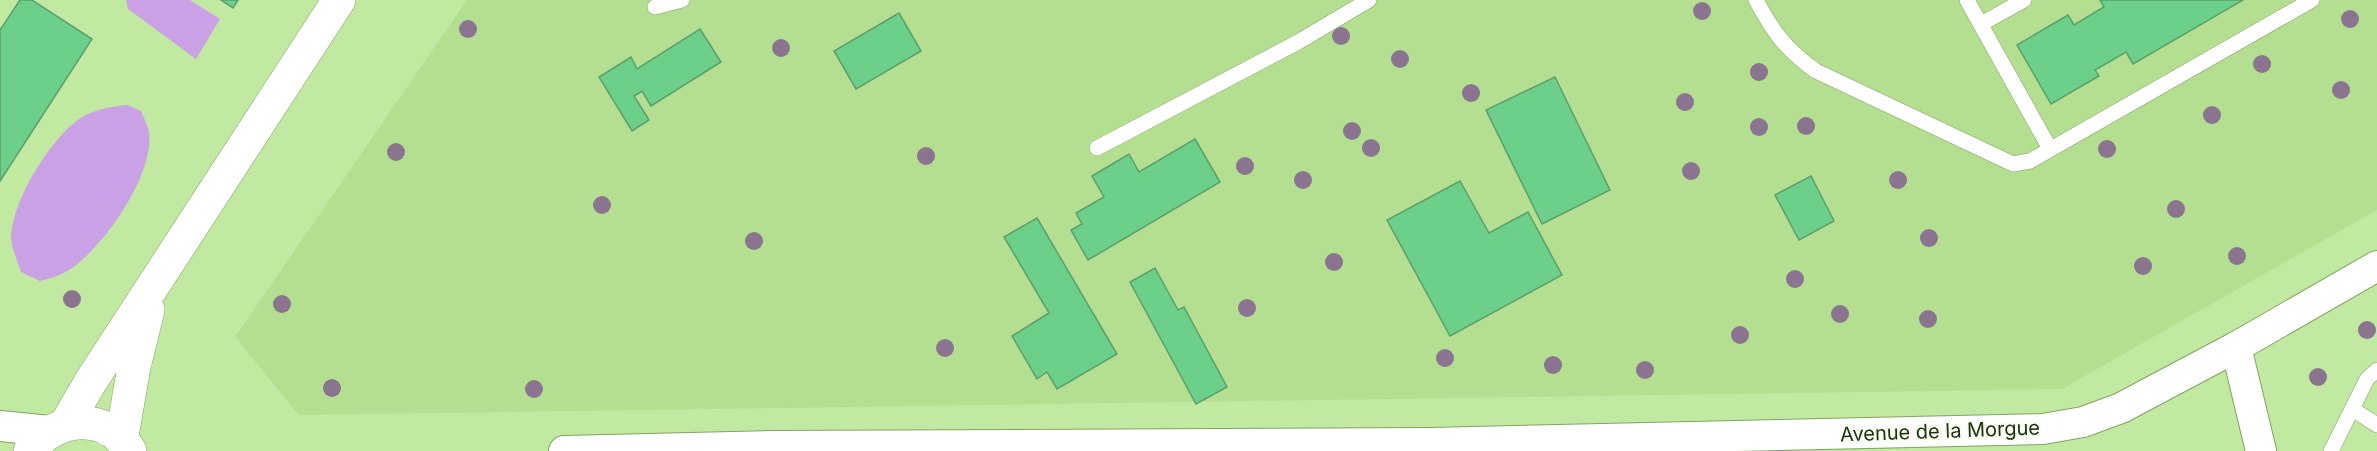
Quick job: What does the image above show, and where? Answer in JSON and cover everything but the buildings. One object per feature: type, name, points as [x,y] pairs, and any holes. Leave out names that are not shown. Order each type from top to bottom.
[{"type":"main road","points":[[49,435],[91,381],[153,288],[339,0]]},
{"type":"main road","points":[[49,435],[99,425],[126,444],[134,367],[153,288]]},
{"type":"street","name":"Avenue de la Morgue","points":[[564,451],[783,446],[1430,447],[2043,429],[2083,422],[2121,408],[2236,347],[2377,266]]},
{"type":"street","points":[[2236,347],[2261,451]]},
{"type":"street","points":[[0,426],[49,435]]},
{"type":"lane","points":[[655,7],[682,0]]},
{"type":"lane","points":[[1096,148],[1298,42],[1369,0]]},
{"type":"lane","points":[[1755,0],[1773,31],[1792,55],[1816,71],[2013,164],[2030,161],[2312,0]]},
{"type":"lane","points":[[1967,0],[2050,149]]},
{"type":"lane","points":[[1981,24],[2024,0]]},
{"type":"lane","points":[[2331,451],[2367,380],[2377,370]]},
{"type":"lane","points":[[2352,409],[2377,425]]},
{"type":"shaded area","points":[[126,0],[190,0],[220,19],[196,59],[128,9]]},
{"type":"shaded area","points":[[467,0],[2377,0],[2377,210],[2062,389],[299,415],[235,337]]},
{"type":"shaded area","points":[[127,105],[141,111],[149,133],[149,150],[134,191],[122,213],[92,250],[62,274],[40,281],[21,272],[11,237],[18,207],[33,174],[53,144],[75,122],[100,110]]}]
